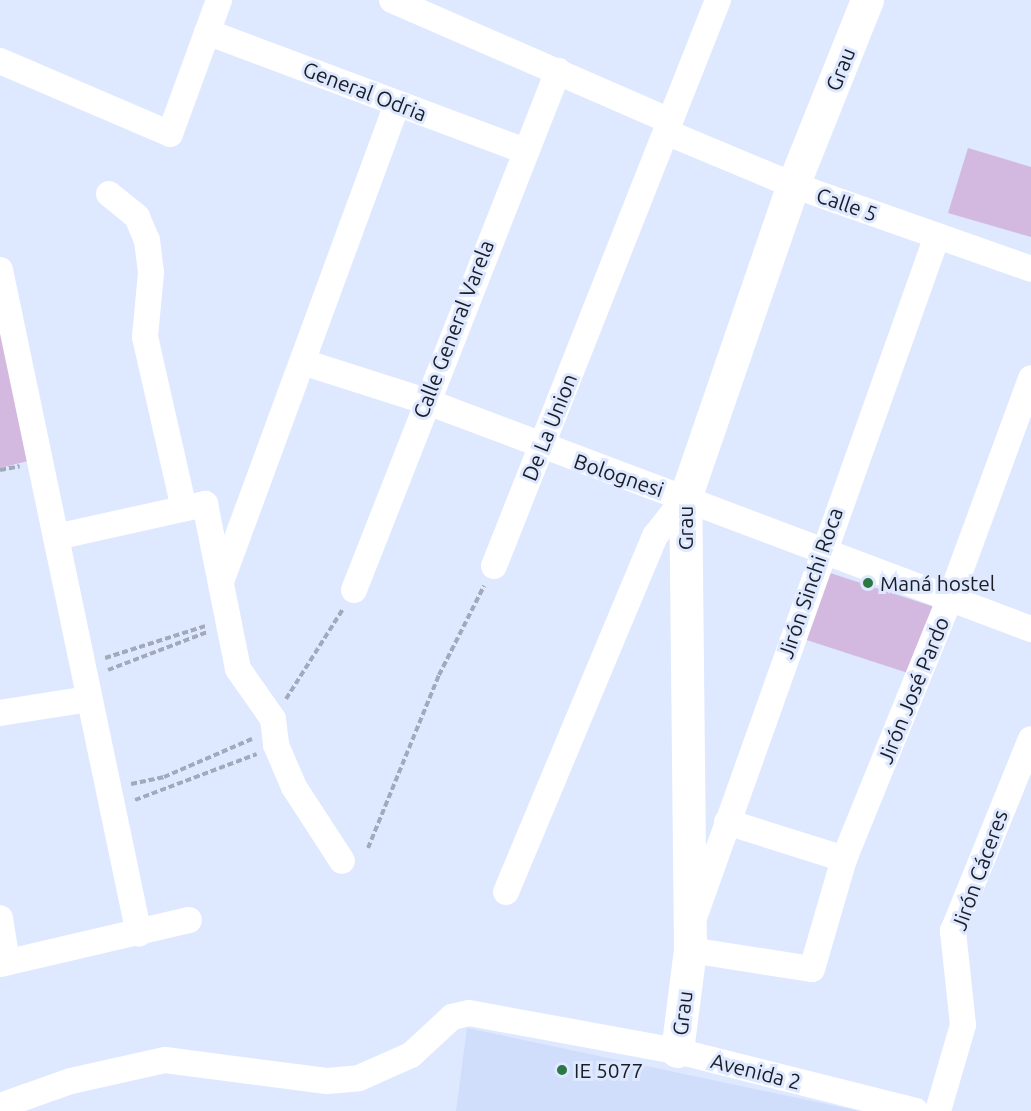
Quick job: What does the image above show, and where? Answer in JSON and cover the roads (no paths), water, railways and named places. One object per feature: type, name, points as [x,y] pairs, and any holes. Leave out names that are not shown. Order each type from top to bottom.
[{"type":"street","points":[[0,61],[170,134],[219,0]]},
{"type":"street","name":"Calle 5","points":[[392,0],[558,71],[793,185],[1031,269]]},
{"type":"street","name":"De La Union","points":[[494,566],[718,0]]},
{"type":"street","name":"Grau","points":[[678,1051],[689,941],[685,498],[793,185],[867,0]]},
{"type":"street","name":"General Odria","points":[[207,32],[523,150]]},
{"type":"street","name":"Calle General Varela","points":[[354,590],[523,150],[558,71]]},
{"type":"street","points":[[221,582],[248,500],[306,363],[397,104]]},
{"type":"street","points":[[109,194],[137,217],[147,240],[151,273],[146,337],[184,509]]},
{"type":"street","name":"Jirón Sinchi Roca","points":[[689,941],[727,822],[822,547],[937,236]]},
{"type":"street","points":[[0,270],[139,934]]},
{"type":"street","name":"Bolognesi","points":[[306,363],[425,401],[541,447],[822,547],[1031,629]]},
{"type":"street","name":"Jirón José Pardo","points":[[689,941],[812,969],[844,859],[951,596],[1031,378]]},
{"type":"street","points":[[506,892],[655,536],[685,498]]},
{"type":"street","points":[[56,537],[205,504],[238,669],[273,719],[276,745],[324,840],[342,861]]},
{"type":"street","points":[[0,713],[85,680]]},
{"type":"street","name":"Jirón Cáceres","points":[[938,1111],[963,1025],[953,931],[1031,739]]},
{"type":"street","points":[[727,822],[844,859]]},
{"type":"street","points":[[0,918],[4,963],[139,934],[189,920]]},
{"type":"street","name":"Avenida 2","points":[[0,1106],[71,1081],[165,1060],[327,1081],[359,1078],[411,1055],[452,1017],[469,1012],[678,1051],[916,1111]]},
{"type":"place","name":"Maná hostel","points":[[868,583]]},
{"type":"place","name":"IE 5077","points":[[562,1070]]}]
